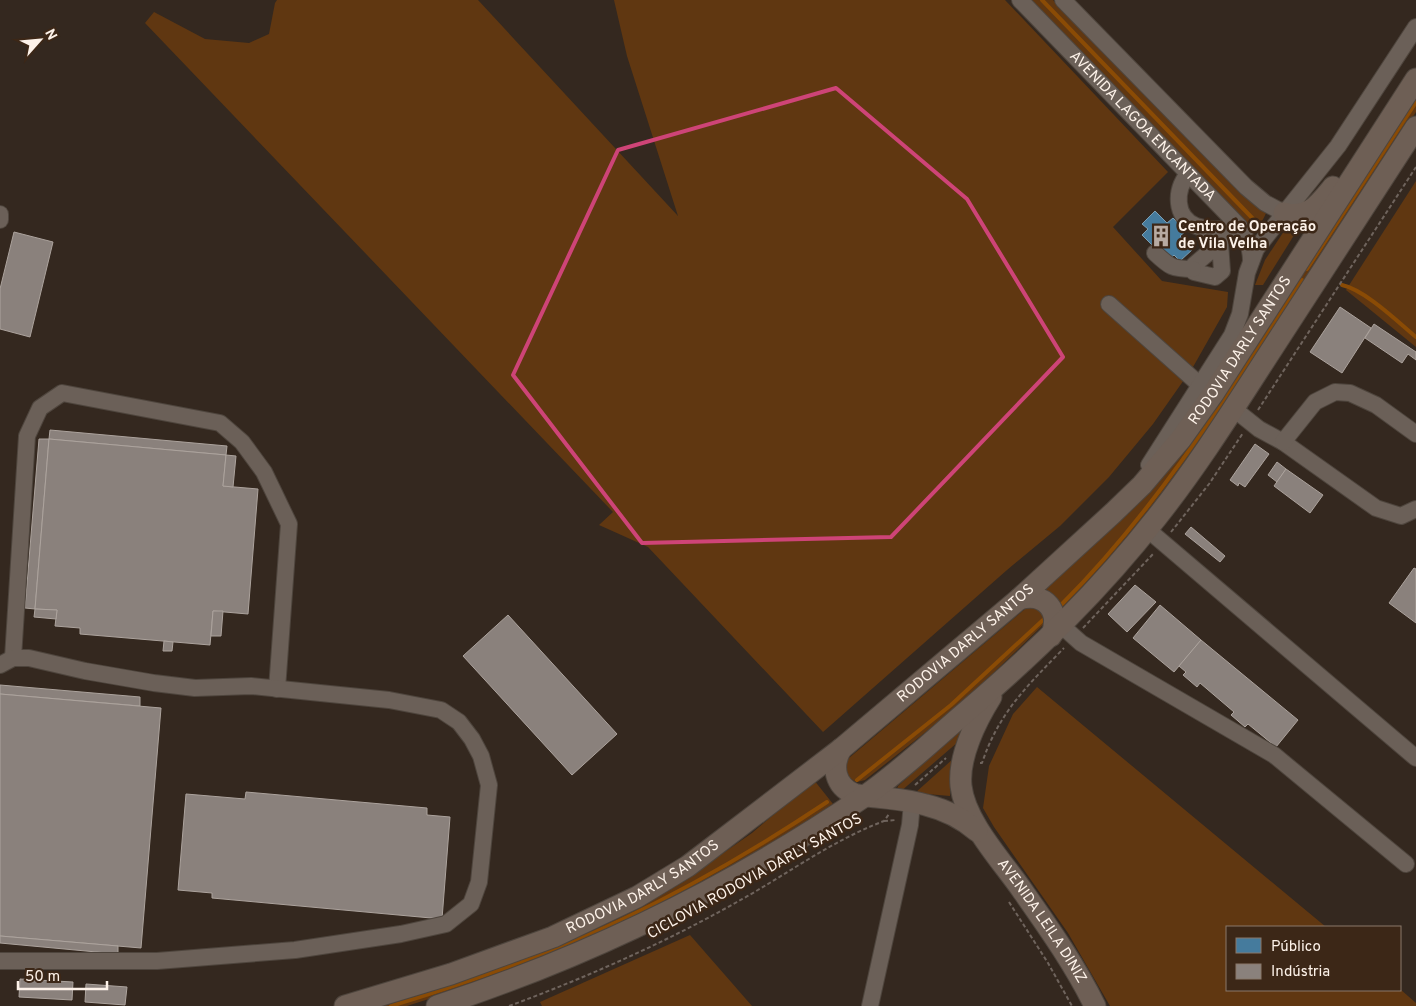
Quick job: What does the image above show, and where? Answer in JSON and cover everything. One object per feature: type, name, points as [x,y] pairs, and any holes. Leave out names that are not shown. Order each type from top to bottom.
[{"type":"main road","points":[[1284,213],[1301,214],[1317,206],[1411,86]]},
{"type":"main road","name":"RODOVIA DARLY SANTOS","points":[[345,1006],[416,986],[511,953],[587,922],[637,897],[696,861],[841,749],[1019,599],[1127,499],[1168,454],[1213,394],[1411,86]]},
{"type":"main road","name":"RODOVIA DARLY SANTOS","points":[[437,1006],[529,974],[631,931],[730,880],[865,796],[1003,680],[1056,631],[1103,582],[1147,530],[1183,483],[1234,409],[1416,127]]},
{"type":"main road","points":[[1019,599],[1032,596],[1049,605],[1056,631]]},
{"type":"main road","name":"AVENIDA LEILA DINIZ","points":[[1003,680],[977,722],[964,758],[961,773],[962,796],[984,838],[1040,916],[1083,983],[1095,1006]]},
{"type":"main road","name":"AVENIDA LEILA DINIZ","points":[[841,749],[835,767],[838,780],[847,790],[902,809],[938,809],[959,817],[984,838]]},
{"type":"main road","points":[[807,833],[853,814],[902,809]]},
{"type":"street","name":"AVENIDA LAGOA ENCANTADA","points":[[1020,0],[1239,226],[1250,246],[1251,261]]},
{"type":"street","name":"AVENIDA LAGOA ENCANTADA","points":[[1063,0],[1246,187],[1264,203],[1284,213]]},
{"type":"street","points":[[1127,499],[1237,325],[1244,283],[1256,249],[1338,146],[1416,27]]},
{"type":"street","points":[[1188,174],[1182,181],[1179,190],[1178,201],[1181,211],[1187,220],[1195,226],[1221,236]]},
{"type":"street","points":[[0,214],[0,220]]},
{"type":"street","points":[[1193,269],[1194,265],[1221,236],[1239,226]]},
{"type":"street","points":[[1155,253],[1168,265],[1176,269],[1193,269],[1194,272],[1215,277],[1222,271],[1221,236]]},
{"type":"street","points":[[1109,304],[1200,385]]},
{"type":"street","points":[[1283,442],[1315,402],[1335,392],[1350,393],[1376,405],[1416,434]]},
{"type":"street","points":[[0,960],[157,961],[295,950],[401,934],[446,924],[471,904],[479,882],[489,785],[481,756],[472,739],[459,722],[441,710],[389,700],[277,689],[251,686],[195,688],[178,686],[85,672],[29,658],[7,662],[27,436],[40,408],[62,393],[220,423],[242,442],[264,472],[289,524],[277,689]]},
{"type":"street","points":[[1234,409],[1259,429],[1283,442],[1376,508],[1401,516],[1416,509]]},
{"type":"street","points":[[1147,530],[1416,758]]},
{"type":"street","points":[[1056,631],[1081,643],[1274,755],[1406,864]]},
{"type":"street","points":[[870,1006],[902,809]]},
{"type":"path","name":"CICLOVIA RODOVIA DARLY SANTOS","points":[[509,1006],[589,975],[675,935],[756,891],[835,843],[902,809],[950,754],[964,758]]},
{"type":"path","points":[[1005,896],[1048,963],[1072,1006]]},
{"type":"highlighted area","points":[[836,88],[967,199],[1063,357],[891,537],[642,543],[513,375],[618,150]]},
{"type":"shaded area","points":[[277,0],[478,0],[678,216],[627,56],[614,0],[1005,0],[1168,172],[1113,227],[1162,281],[1228,292],[1227,307],[1193,367],[1153,424],[1109,477],[1060,526],[1007,570],[823,732],[648,547],[599,525],[613,512],[145,23],[154,12],[205,39],[249,43],[269,34]]},
{"type":"shaded area","points":[[1030,0],[1053,0],[1228,179],[1266,213],[1259,224],[1248,230]]},
{"type":"shaded area","points":[[1416,90],[1416,112],[1228,403],[1181,471],[1114,553],[1061,610],[1040,589],[1085,549]]},
{"type":"shaded area","points":[[1416,181],[1416,347],[1346,290]]},
{"type":"shaded area","points":[[1301,224],[1263,285],[1255,285],[1265,260],[1288,225]]},
{"type":"shaded area","points":[[1031,606],[1044,612],[1044,624],[977,689],[865,780],[857,782],[850,778],[846,772],[849,758],[1025,609]]},
{"type":"shaded area","points":[[1037,687],[1325,926],[1226,926],[1226,991],[1401,990],[1416,1003],[1416,1006],[1110,1006],[1068,933],[994,827],[983,808],[989,766],[1013,714]]},
{"type":"shaded area","points":[[961,730],[963,731],[958,742],[900,792],[897,790],[898,786]]},
{"type":"shaded area","points":[[953,759],[950,775],[950,796],[915,793]]},
{"type":"shaded area","points":[[814,780],[833,804],[789,834],[660,907],[491,979],[407,1006],[373,1006],[686,879],[752,833]]},
{"type":"shaded area","points":[[690,935],[752,1006],[542,1006],[540,1002]]},
{"type":"building: Público","name":"Centro de Operação de Vila Velha","points":[[1155,211],[1167,223],[1173,218],[1186,231],[1180,236],[1193,249],[1180,261],[1174,255],[1168,261],[1142,235],[1148,229],[1142,224]]},
{"type":"building: Indústria","points":[[14,232],[53,242],[30,337],[0,329],[0,289]]},
{"type":"building: Indústria","points":[[1340,307],[1371,328],[1342,373],[1310,352]]},
{"type":"building: Indústria","points":[[1374,324],[1416,352],[1416,360],[1408,354],[1402,363],[1365,338]]},
{"type":"building: Indústria","points":[[50,430],[227,446],[226,455],[49,439]]},
{"type":"building: Indústria","points":[[39,439],[49,439],[35,609],[25,608]]},
{"type":"building: Indústria","points":[[49,439],[226,455],[223,486],[258,489],[248,614],[213,611],[210,645],[80,634],[80,628],[55,626],[57,610],[35,609]]},
{"type":"building: Indústria","points":[[1255,444],[1269,454],[1245,487],[1239,483],[1238,486],[1230,480]]},
{"type":"building: Indústria","points":[[226,455],[236,456],[233,487],[223,486]]},
{"type":"building: Indústria","points":[[1277,462],[1286,469],[1277,482],[1268,475]]},
{"type":"building: Indústria","points":[[1286,469],[1323,495],[1310,513],[1274,486]]},
{"type":"building: Indústria","points":[[1191,527],[1225,556],[1220,562],[1185,534]]},
{"type":"building: Indústria","points":[[1414,568],[1416,569],[1416,623],[1389,603]]},
{"type":"building: Indústria","points":[[1135,585],[1156,602],[1127,632],[1108,614]]},
{"type":"building: Indústria","points":[[1160,605],[1201,640],[1174,672],[1133,638]]},
{"type":"building: Indústria","points":[[35,609],[57,610],[56,619],[34,617]]},
{"type":"building: Indústria","points":[[213,611],[223,611],[221,636],[211,636]]},
{"type":"building: Indústria","points":[[508,615],[617,734],[572,775],[463,656]]},
{"type":"building: Indústria","points":[[1201,640],[1298,720],[1276,747],[1248,724],[1245,727],[1231,715],[1234,712],[1200,683],[1197,687],[1183,675],[1186,672],[1179,666]]},
{"type":"building: Indústria","points":[[164,641],[173,642],[172,651],[163,651]]},
{"type":"building: Indústria","points":[[0,685],[140,697],[140,706],[0,694]]},
{"type":"building: Indústria","points":[[0,694],[161,708],[141,948],[0,936]]},
{"type":"building: Indústria","points":[[246,792],[427,808],[427,815],[450,817],[442,919],[212,898],[212,893],[178,890],[186,794],[245,799]]},
{"type":"building: Indústria","points":[[0,936],[118,946],[118,954],[0,943]]},
{"type":"building: Indústria","points":[[20,979],[73,982],[72,1000],[19,997]]},
{"type":"building: Indústria","points":[[86,984],[127,987],[125,1005],[85,1002]]},
{"type":"waterway","points":[[1042,0],[1259,225]]},
{"type":"waterway","points":[[1307,269],[1416,102]]},
{"type":"waterway","points":[[1062,604],[1130,529],[1161,489],[1219,407],[1302,280]]},
{"type":"waterway","points":[[1342,285],[1371,299],[1416,337]]},
{"type":"waterway","points":[[857,780],[951,705],[1043,620]]},
{"type":"waterway","points":[[391,1006],[508,967],[565,945],[621,920],[726,865],[827,802]]},
{"type":"place","name":"Centro de Operação de Vila Velha","points":[[1161,236]]}]
